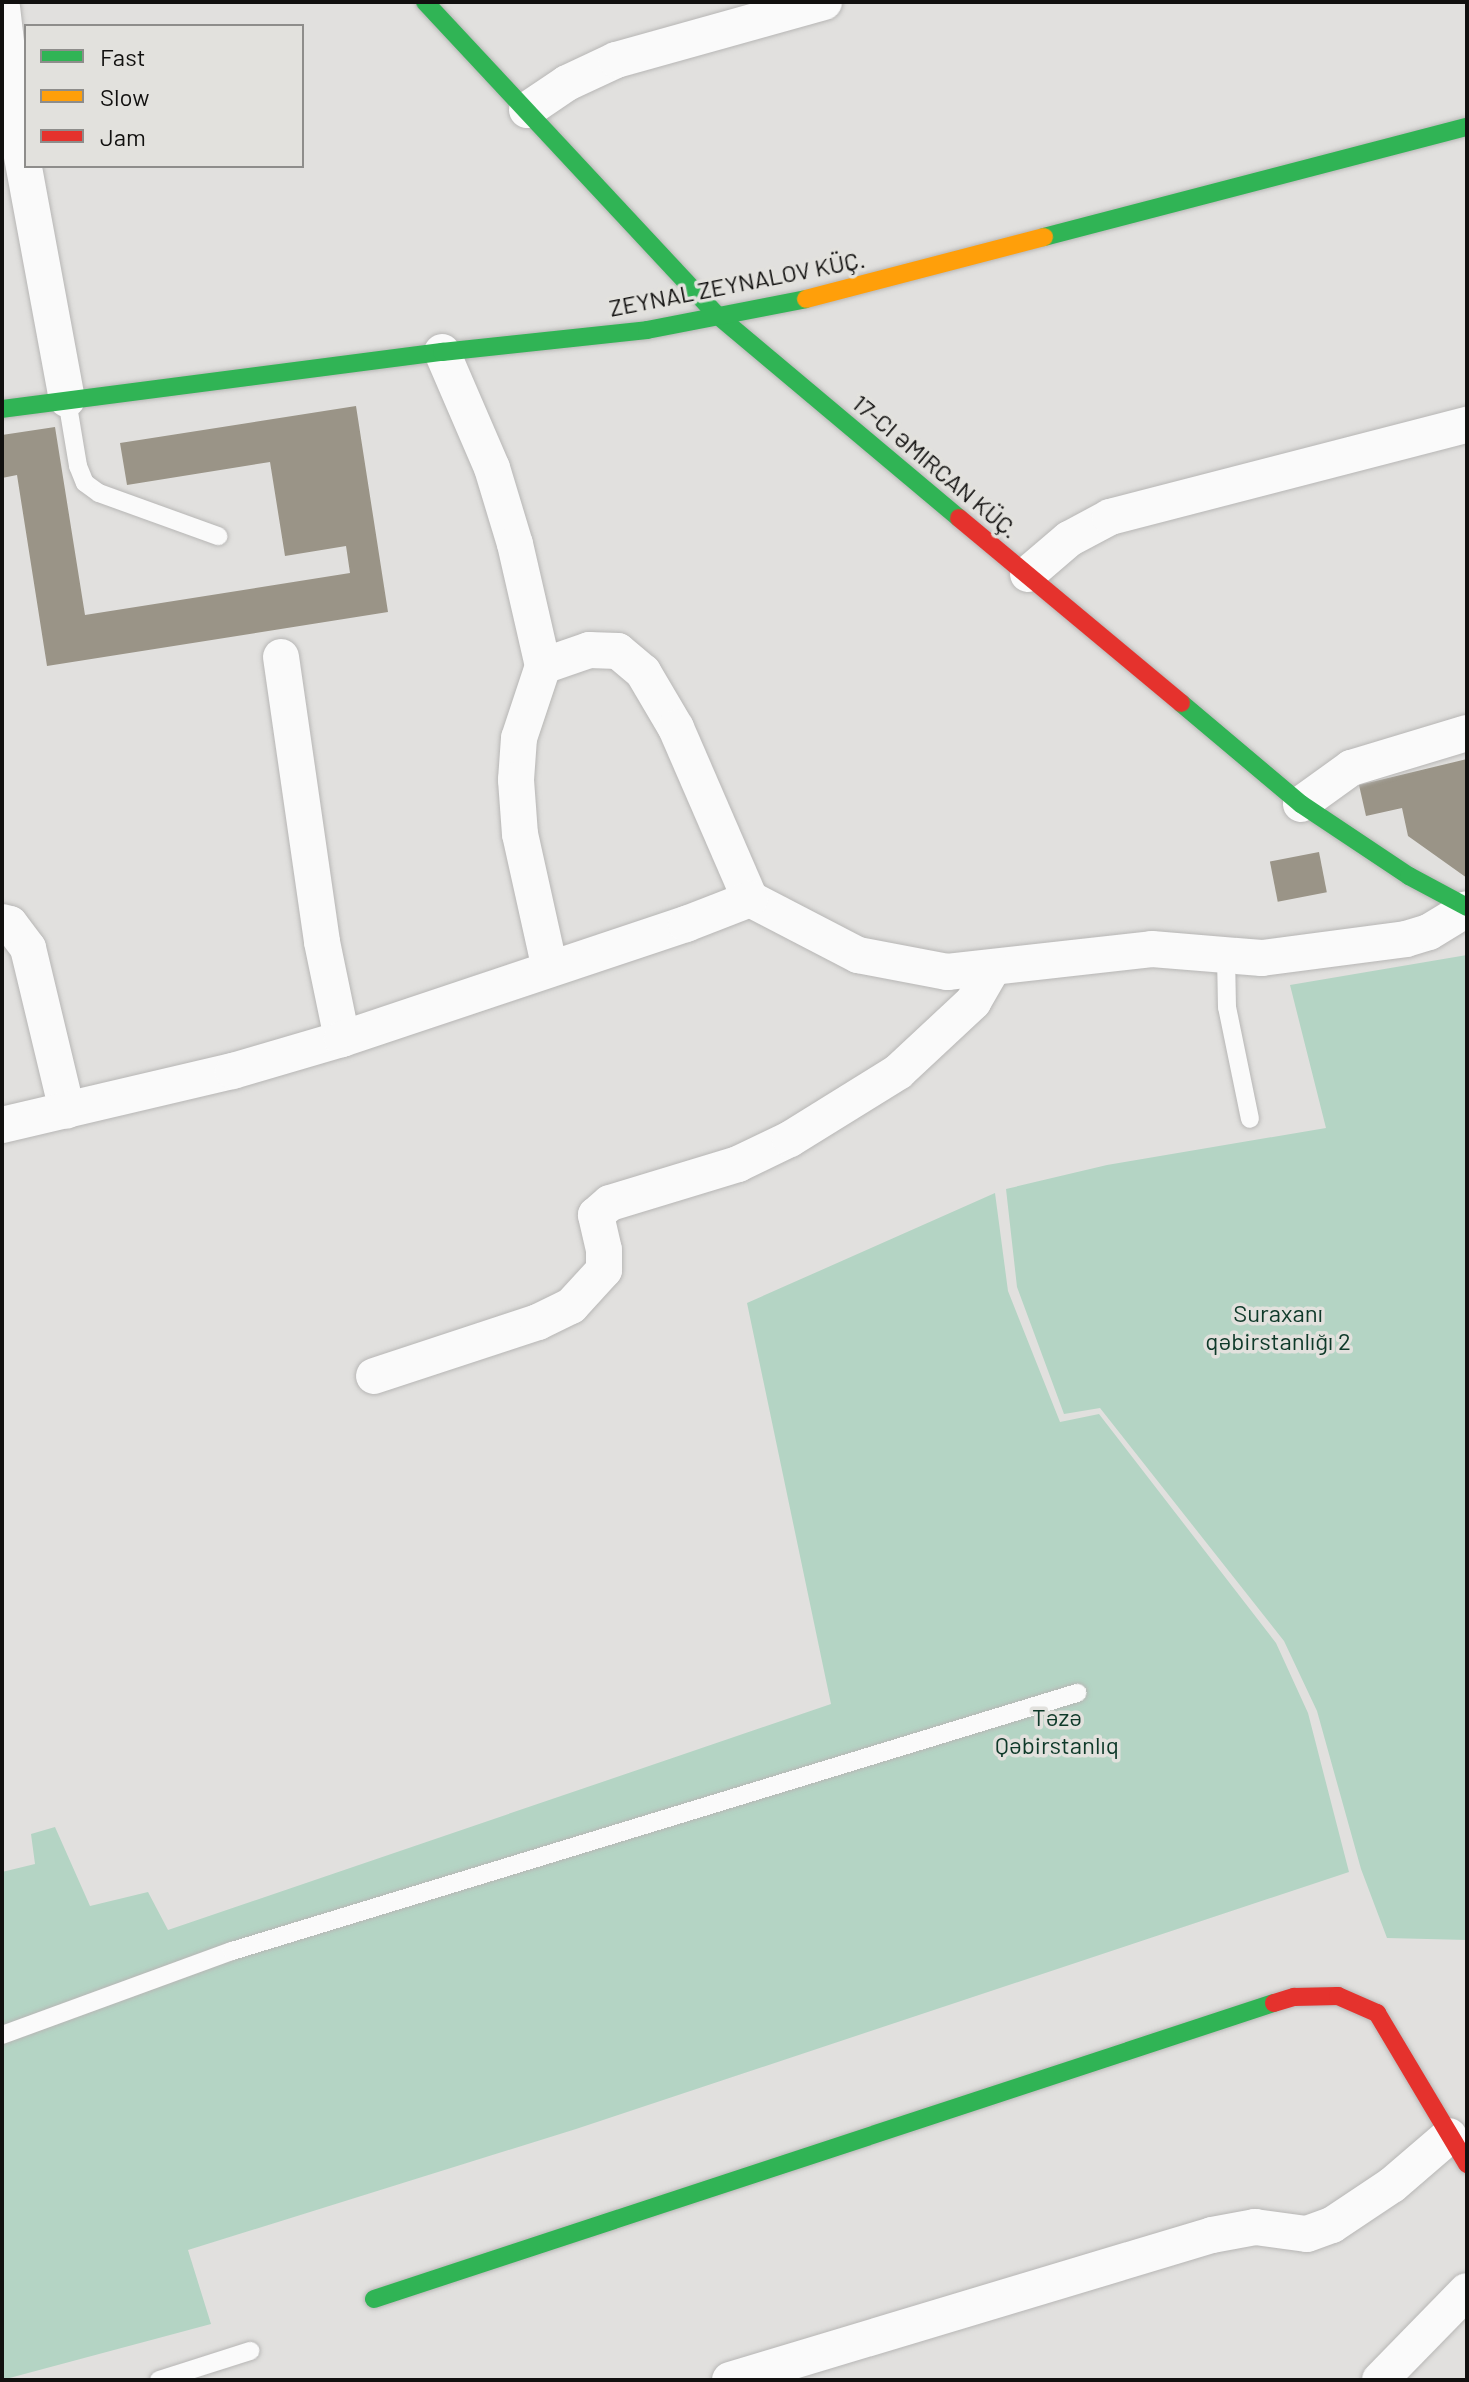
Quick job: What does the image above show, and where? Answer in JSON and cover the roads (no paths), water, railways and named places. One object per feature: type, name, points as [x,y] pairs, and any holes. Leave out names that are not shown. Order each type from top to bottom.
[{"type":"street","name":"17-CI ƏMIRCAN KÜÇ.","points":[[425,2],[717,315],[1301,804],[1409,876],[1467,908]]},
{"type":"street","points":[[527,110],[567,83],[616,60],[824,2]]},
{"type":"street","points":[[2,7],[9,119],[67,399]]},
{"type":"street","name":"ZEYNAL ZEYNALOV KÜÇ.","points":[[2,409],[442,352],[647,330],[801,300],[1467,127]]},
{"type":"street","points":[[442,352],[492,468],[515,544],[543,666],[519,738],[516,780],[520,834],[550,969]]},
{"type":"street","points":[[1028,574],[1069,539],[1110,517],[1467,425]]},
{"type":"street","points":[[543,666],[589,650],[618,651],[643,672],[676,728],[750,899],[858,955],[947,972],[1152,949],[1262,958],[1406,939],[1429,932],[1467,908]]},
{"type":"street","points":[[281,657],[322,942],[342,1039]]},
{"type":"street","points":[[1301,804],[1351,768],[1467,733]]},
{"type":"street","points":[[2,1125],[233,1071],[342,1039],[686,924],[750,899]]},
{"type":"street","points":[[2,922],[10,924],[28,948],[67,1110]]},
{"type":"street","points":[[374,1376],[538,1322],[571,1306],[604,1270],[604,1250],[596,1215],[610,1203],[738,1164],[790,1139],[898,1072],[973,1002],[993,968]]},
{"type":"street","points":[[374,2299],[1294,1997],[1338,1996],[1377,2013],[1458,2150],[1392,2185],[1332,2225],[1307,2234],[1255,2227],[1226,2232],[810,2368],[730,2380]]},
{"type":"street","points":[[1380,2380],[1467,2291]]},
{"type":"lane","points":[[67,399],[78,466],[85,483],[99,493],[218,536]]},
{"type":"lane","points":[[1226,955],[1227,1007],[1250,1119]]},
{"type":"lane","points":[[2,2035],[232,1951],[1077,1693]]},
{"type":"lane","points":[[159,2380],[250,2351]]},
{"type":"park label","name":"Suraxanı qəbirstanlığı 2","points":[[1278,1327]]},
{"type":"park label","name":"Təzə Qəbirstanlıq","points":[[1057,1731]]}]
